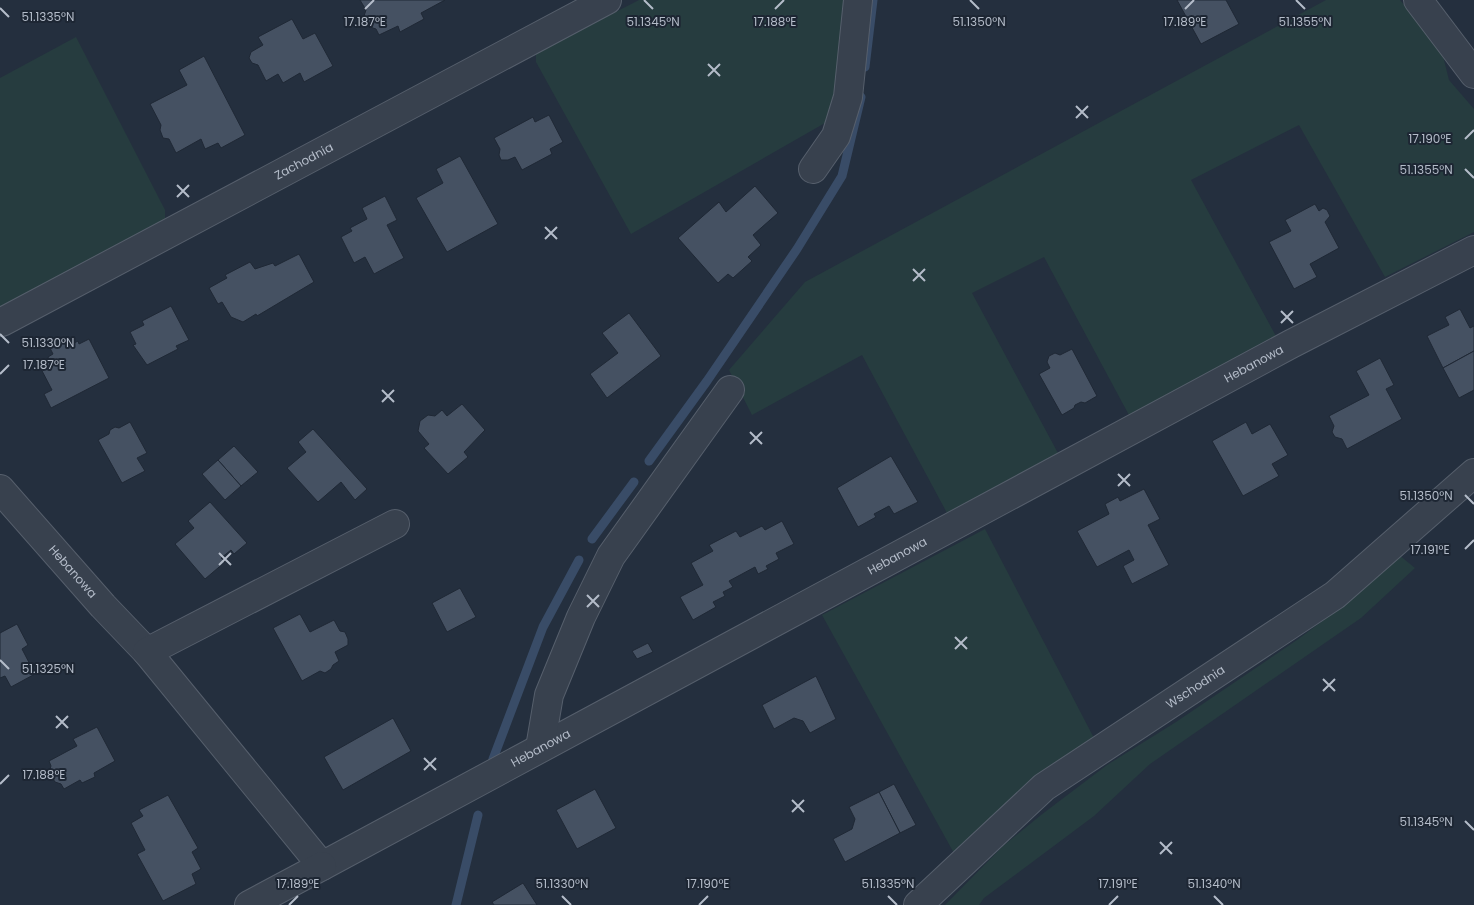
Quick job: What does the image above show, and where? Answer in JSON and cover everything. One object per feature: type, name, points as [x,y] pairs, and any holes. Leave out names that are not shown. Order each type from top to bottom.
[{"type":"street","name":"Zachodnia","points":[[2,322],[606,0]]},
{"type":"street","points":[[813,169],[836,136],[848,97],[858,0]]},
{"type":"street","points":[[1418,0],[1469,59]]},
{"type":"street","name":"Hebanowa","points":[[249,905],[1292,344],[1474,250]]},
{"type":"street","points":[[540,748],[549,695],[581,617],[611,556],[730,390]]},
{"type":"street","name":"Wschodnia","points":[[918,905],[1044,787],[1335,595],[1474,473]]},
{"type":"street","name":"Hebanowa","points":[[0,488],[103,606],[148,652],[322,866]]},
{"type":"street","points":[[148,652],[395,524]]},
{"type":"green space","points":[[639,0],[851,0],[832,119],[631,234],[536,62],[536,53]]},
{"type":"green space","points":[[1326,0],[1400,0],[1442,52],[1449,80],[1474,109],[1474,232],[1385,277],[1299,125],[1191,180],[1277,338],[1130,417],[1044,257],[972,293],[1059,455],[947,513],[862,355],[752,415],[729,370],[805,282]]},
{"type":"green space","points":[[76,37],[165,210],[165,224],[0,310],[0,78]]},
{"type":"green space","points":[[985,529],[1095,740],[955,855],[822,615]]},
{"type":"green space","points":[[1399,555],[1415,568],[1361,618],[1150,764],[1094,816],[984,898],[979,905],[945,905],[1003,846],[1041,815],[1107,765],[1176,722],[1297,640],[1341,607]]},
{"type":"building","points":[[360,0],[445,0],[421,13],[424,19],[400,32],[398,26],[379,35],[376,29],[367,26],[363,19],[366,10]]},
{"type":"building","points":[[1177,0],[1226,0],[1239,24],[1201,44]]},
{"type":"building","points":[[292,19],[303,39],[315,33],[333,66],[304,82],[300,73],[283,83],[278,74],[266,81],[258,65],[252,63],[249,58],[251,52],[263,45],[258,37]]},
{"type":"building","points":[[204,56],[245,135],[221,148],[218,143],[205,149],[201,139],[176,153],[169,139],[163,138],[160,130],[161,125],[150,104],[187,85],[179,70]]},
{"type":"building","points":[[549,115],[563,142],[550,149],[552,154],[522,170],[515,157],[501,160],[499,155],[500,149],[494,138],[533,117],[535,122]]},
{"type":"building","points":[[460,156],[498,224],[447,252],[416,198],[443,183],[436,169]]},
{"type":"building","points":[[755,186],[778,213],[753,235],[761,245],[748,257],[752,261],[733,278],[728,274],[718,283],[678,238],[719,202],[726,212]]},
{"type":"building","points":[[385,196],[397,220],[387,225],[404,258],[374,274],[365,257],[354,263],[341,237],[352,231],[350,228],[367,219],[362,208]]},
{"type":"building","points":[[1315,204],[1319,211],[1323,208],[1327,210],[1330,216],[1325,222],[1339,248],[1310,264],[1317,277],[1294,289],[1269,242],[1291,231],[1285,220]]},
{"type":"building","points":[[299,254],[314,282],[257,316],[256,314],[243,322],[231,317],[222,302],[218,304],[209,288],[227,278],[225,275],[250,262],[255,269],[273,263],[275,266]]},
{"type":"building","points":[[171,306],[189,340],[176,346],[178,349],[147,365],[133,345],[136,344],[130,332],[144,325],[142,321]]},
{"type":"building","points":[[1460,309],[1470,328],[1474,326],[1474,351],[1443,368],[1427,336],[1449,325],[1445,317]]},
{"type":"building","points":[[629,313],[661,356],[607,398],[590,374],[618,353],[602,333]]},
{"type":"building","points":[[69,338],[72,344],[78,341],[79,344],[89,339],[109,378],[51,408],[44,394],[52,390],[39,365],[49,360],[48,357],[53,354],[50,348]]},
{"type":"building","points":[[1072,349],[1097,396],[1085,403],[1081,402],[1075,405],[1074,408],[1062,415],[1039,374],[1050,368],[1047,362],[1049,356],[1055,353],[1060,355]]},
{"type":"building","points":[[1474,351],[1474,390],[1459,398],[1443,368]]},
{"type":"building","points":[[1380,358],[1394,385],[1386,389],[1402,419],[1347,449],[1342,439],[1335,437],[1332,432],[1334,426],[1329,416],[1369,395],[1356,371]]},
{"type":"building","points":[[462,404],[485,430],[464,452],[468,457],[448,474],[424,448],[429,444],[418,431],[420,421],[428,415],[435,416],[442,410],[447,416]]},
{"type":"building","points":[[130,422],[147,453],[137,458],[145,471],[122,483],[98,440],[109,434],[110,430],[115,427],[119,428]]},
{"type":"building","points":[[1246,422],[1252,434],[1270,424],[1288,455],[1272,464],[1279,476],[1243,496],[1212,441]]},
{"type":"building","points":[[313,429],[367,489],[355,500],[341,482],[318,502],[287,468],[306,452],[298,442]]},
{"type":"building","points":[[234,446],[258,472],[241,486],[218,460]]},
{"type":"building","points":[[891,456],[918,502],[894,514],[889,506],[874,514],[876,517],[858,527],[837,488]]},
{"type":"building","points":[[218,460],[241,486],[225,500],[202,474]]},
{"type":"building","points":[[1144,489],[1160,519],[1148,525],[1169,565],[1132,584],[1123,566],[1134,560],[1129,550],[1097,567],[1077,531],[1109,514],[1105,504],[1118,497],[1120,501]]},
{"type":"building","points":[[210,502],[247,543],[234,554],[231,550],[221,558],[225,562],[205,579],[175,544],[194,528],[188,521]]},
{"type":"building","points":[[782,521],[794,544],[776,553],[779,559],[766,566],[768,569],[758,574],[755,567],[729,581],[733,587],[723,592],[725,596],[713,602],[716,607],[693,620],[680,597],[703,585],[691,563],[713,551],[709,545],[736,531],[740,537],[762,526],[765,530]]},
{"type":"building","points":[[460,588],[476,617],[447,632],[432,603]]},
{"type":"building","points":[[300,614],[310,632],[334,620],[340,631],[345,632],[348,639],[348,645],[335,652],[339,661],[331,669],[325,673],[320,671],[302,681],[273,628]]},
{"type":"building","points":[[17,624],[28,645],[22,649],[35,674],[11,687],[5,676],[0,678],[0,633]]},
{"type":"building","points":[[648,643],[653,652],[637,659],[632,651]]},
{"type":"building","points":[[816,676],[836,719],[810,733],[803,721],[794,718],[774,729],[762,705]]},
{"type":"building","points":[[393,718],[411,751],[343,790],[324,757]]},
{"type":"building","points":[[97,727],[115,761],[94,773],[95,777],[82,783],[80,780],[64,789],[61,784],[55,782],[49,772],[51,766],[49,761],[77,746],[73,739]]},
{"type":"building","points":[[894,784],[916,825],[900,833],[879,792]]},
{"type":"building","points":[[595,789],[616,828],[577,849],[556,810]]},
{"type":"building","points":[[879,792],[900,833],[845,862],[833,839],[852,829],[855,819],[849,807]]},
{"type":"building","points":[[168,795],[198,848],[192,852],[201,869],[192,874],[196,884],[163,901],[137,854],[145,850],[131,823],[143,816],[139,810]]},
{"type":"building","points":[[523,883],[537,905],[494,905],[492,902]]},
{"type":"waterway","points":[[865,67],[873,0]]},
{"type":"waterway","points":[[649,461],[707,381],[797,249],[842,176],[861,97]]},
{"type":"waterway","points":[[592,539],[634,482]]},
{"type":"waterway","points":[[493,759],[543,627],[579,560]]},
{"type":"waterway","points":[[456,905],[478,815]]}]
